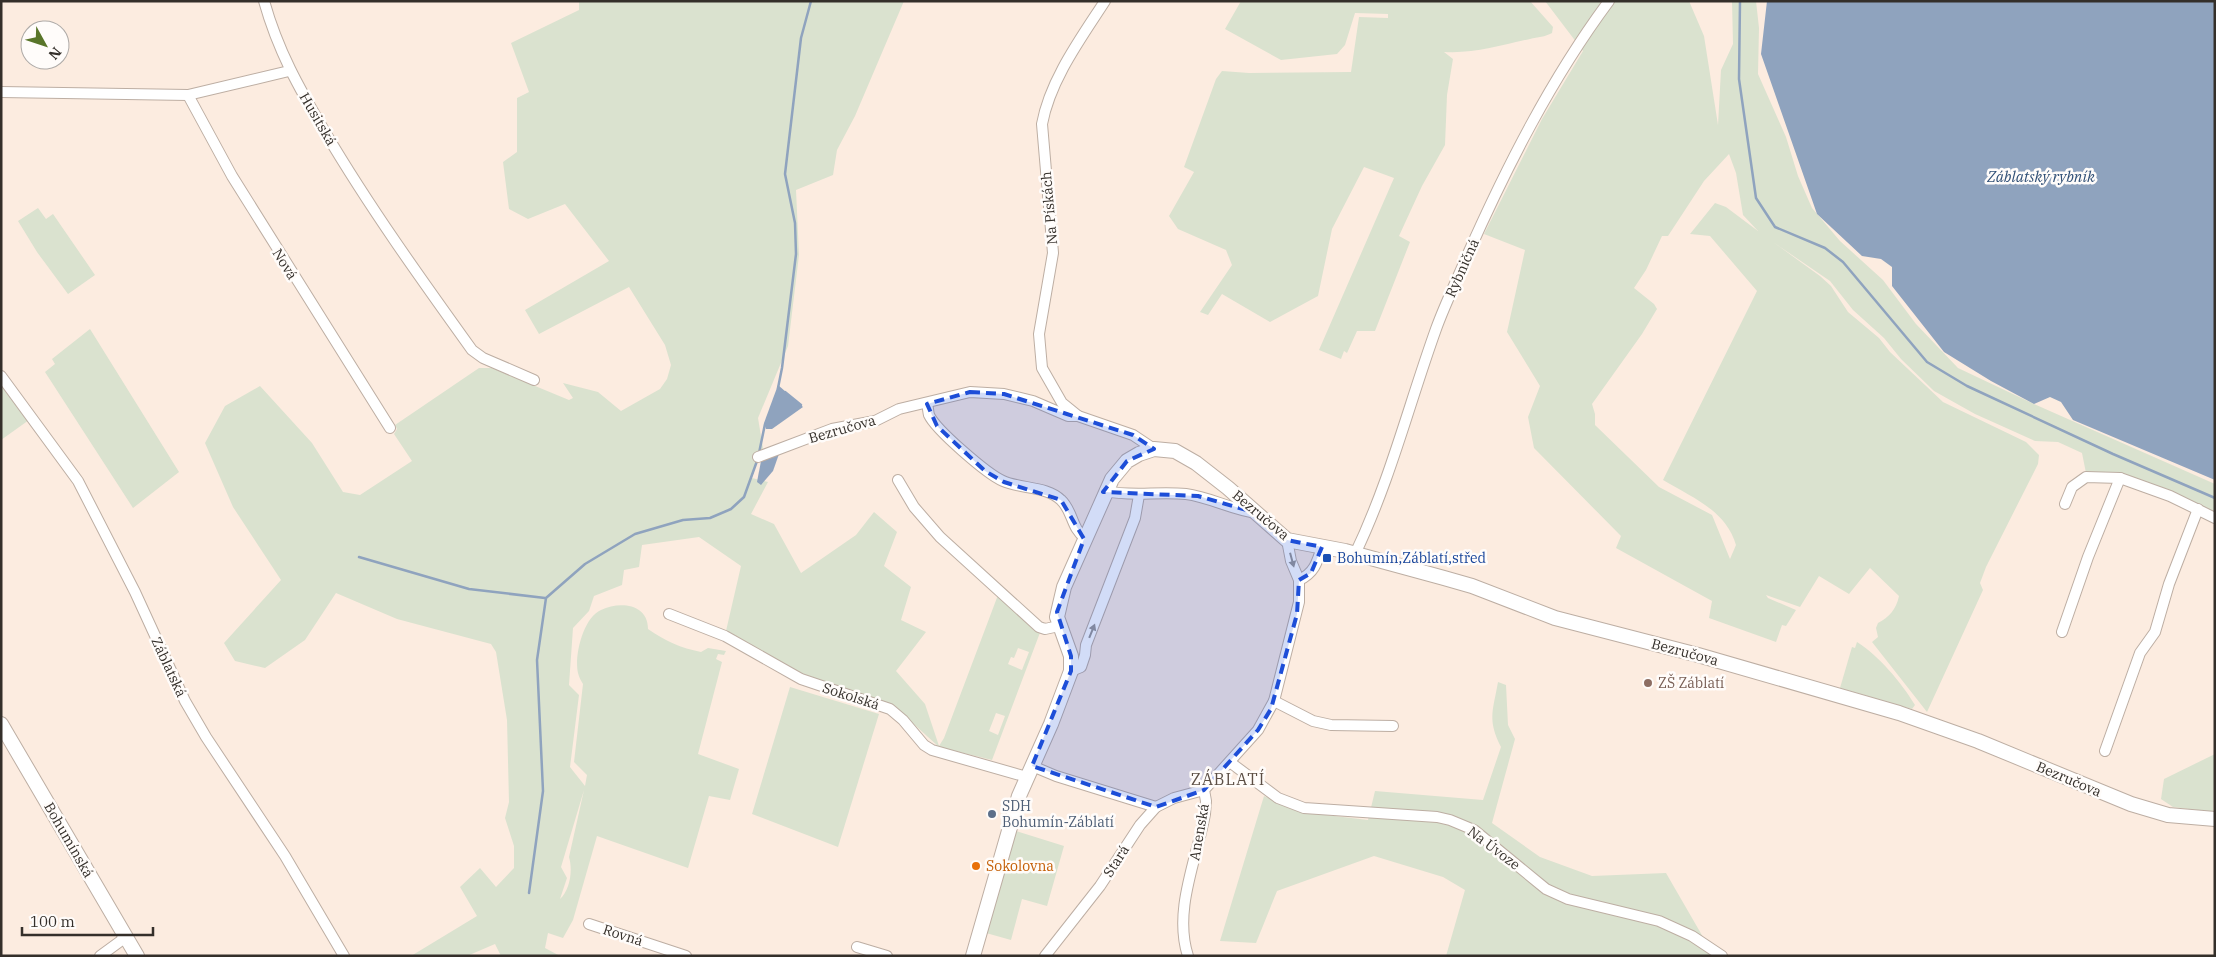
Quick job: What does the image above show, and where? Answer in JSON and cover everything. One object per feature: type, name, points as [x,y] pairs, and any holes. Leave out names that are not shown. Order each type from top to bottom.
[{"type":"main road","name":"Bezručova","points":[[1154,449],[1175,451],[1196,463],[1287,540],[1355,554],[1472,586],[1555,618],[1725,662],[1936,725],[2139,807],[2175,816],[2215,819]]},
{"type":"main road","points":[[973,956],[1014,809],[1071,671],[1071,656],[1059,626],[1057,612],[1061,595],[1105,491],[1116,472],[1127,461],[1139,454],[1154,449]]},
{"type":"main road","name":"Bohumínská","points":[[1,724],[137,956]]},
{"type":"street","name":"Husitská","points":[[264,1],[270,23],[289,71],[342,160],[403,253],[472,350],[483,358],[534,380]]},
{"type":"street","name":"Na Pískách","points":[[1078,416],[1062,403],[1042,368],[1039,334],[1053,253],[1042,124],[1048,105],[1067,62],[1105,1]]},
{"type":"street","name":"Rybničná","points":[[1355,554],[1374,515],[1392,467],[1436,327],[1494,196],[1540,109],[1595,20],[1609,1]]},
{"type":"street","points":[[1,92],[188,95],[289,71]]},
{"type":"street","name":"Nová","points":[[188,95],[236,184],[390,428]]},
{"type":"street","name":"Záblatská","points":[[1,376],[78,481],[135,592],[185,702],[206,738],[285,856],[344,956]]},
{"type":"street","name":"Bezručova","points":[[758,457],[832,429],[875,421],[899,409],[927,404],[970,392],[1004,394],[1033,401],[1068,416],[1078,416],[1133,434],[1154,449]]},
{"type":"street","points":[[927,404],[930,416],[937,426],[985,471],[1004,482],[1050,493],[1061,500],[1069,510],[1076,531],[1085,538]]},
{"type":"street","points":[[2065,504],[2072,487],[2086,477],[2120,478],[2170,496],[2215,518]]},
{"type":"street","points":[[2062,632],[2088,557],[2120,478]]},
{"type":"street","points":[[898,480],[914,507],[940,536],[1032,621],[1044,629],[1059,626]]},
{"type":"street","points":[[1105,491],[1139,495],[1186,494],[1208,499],[1242,512],[1257,513]]},
{"type":"street","points":[[1071,671],[1081,667],[1086,646],[1135,518],[1139,495]]},
{"type":"street","points":[[2105,751],[2140,653],[2155,632],[2169,584],[2198,509]]},
{"type":"street","name":"Anenská","points":[[1188,956],[1184,933],[1184,906],[1205,814],[1206,801],[1204,790],[1231,763],[1263,724],[1274,701],[1297,614],[1299,580],[1291,560],[1287,540]]},
{"type":"street","points":[[1299,580],[1312,573],[1322,547]]},
{"type":"street","name":"Sokolská","points":[[669,614],[725,636],[801,679],[890,709],[903,720],[924,745],[932,750],[1056,776],[1156,807]]},
{"type":"street","points":[[1274,701],[1313,721],[1331,725],[1393,726]]},
{"type":"street","name":"Na Úvoze","points":[[1231,763],[1278,798],[1304,808],[1437,817],[1462,824],[1474,830],[1546,889],[1556,895],[1659,921],[1692,936],[1722,956]]},
{"type":"street","name":"Stará","points":[[1045,956],[1100,886],[1140,825],[1156,807],[1174,798],[1204,790]]},
{"type":"street","name":"Rovná","points":[[589,924],[686,956]]},
{"type":"street","points":[[100,956],[126,937]]},
{"type":"street","points":[[857,947],[887,956]]},
{"type":"highlighted area","points":[[970,392],[1004,394],[1133,435],[1154,449],[1127,461],[1103,492],[1198,496],[1257,513],[1287,540],[1322,547],[1311,573],[1299,580],[1297,614],[1271,709],[1258,730],[1204,790],[1156,807],[1032,766],[1071,671],[1071,656],[1057,612],[1084,539],[1061,500],[1004,482],[985,471],[937,426],[927,404]]},
{"type":"green space","points":[[579,1],[904,1],[855,116],[837,150],[833,175],[796,190],[799,255],[788,346],[758,418],[763,448],[752,478],[768,482],[751,514],[774,524],[801,573],[856,535],[874,512],[897,532],[884,566],[911,587],[901,620],[926,632],[896,671],[925,704],[939,746],[944,738],[998,595],[1041,630],[992,760],[939,747],[895,707],[805,675],[726,631],[741,566],[699,537],[642,545],[639,567],[624,570],[622,585],[594,596],[589,611],[573,628],[569,685],[579,695],[570,767],[585,786],[587,775],[574,762],[583,684],[577,666],[581,638],[589,621],[595,614],[608,607],[624,605],[632,607],[643,614],[647,621],[648,629],[680,646],[701,652],[708,648],[726,651],[724,655],[718,654],[716,659],[722,662],[698,754],[739,769],[730,800],[709,796],[688,868],[597,836],[573,920],[563,938],[548,933],[545,948],[560,956],[501,956],[495,944],[467,956],[411,956],[477,916],[460,887],[480,868],[496,887],[514,868],[514,846],[505,818],[509,802],[507,720],[496,652],[491,644],[397,619],[336,593],[305,640],[265,668],[235,661],[224,643],[281,580],[233,507],[205,443],[225,406],[260,386],[312,443],[343,492],[360,495],[412,461],[394,434],[397,429],[395,425],[479,368],[492,368],[569,400],[573,398],[563,383],[598,392],[621,411],[660,389],[667,379],[671,365],[665,345],[629,287],[539,334],[525,310],[609,261],[565,204],[528,219],[509,209],[503,162],[517,152],[517,98],[529,92],[511,43],[579,10]],"holes":[[[1018,648],[1029,652],[1022,670],[1008,664],[1011,657],[1014,658]],[[996,713],[1005,716],[998,735],[989,731]],[[584,790],[569,857],[571,868],[570,880],[560,899],[567,878],[561,867]]]},
{"type":"green space","points":[[1241,1],[1530,1],[1553,27],[1552,33],[1541,37],[1477,50],[1444,52],[1453,59],[1447,95],[1445,145],[1422,186],[1399,236],[1410,242],[1375,331],[1357,331],[1347,353],[1344,351],[1341,359],[1319,350],[1394,178],[1364,167],[1332,229],[1318,296],[1270,322],[1222,294],[1208,315],[1200,312],[1232,265],[1226,250],[1178,229],[1169,216],[1194,172],[1184,167],[1216,79],[1222,71],[1249,73],[1351,72],[1359,17],[1388,18],[1388,14],[1355,13],[1345,45],[1337,54],[1281,60],[1225,29]]},
{"type":"green space","points":[[1545,1],[1689,1],[1704,36],[1718,125],[1721,70],[1733,44],[1732,1],[1756,1],[1759,28],[1758,74],[1786,137],[1798,176],[1812,208],[1840,241],[1883,280],[1916,324],[1958,368],[2034,404],[2215,484],[2215,514],[2169,491],[2086,473],[2082,453],[2058,442],[2035,441],[1975,414],[1934,391],[1901,359],[1884,338],[1853,310],[1830,281],[1773,242],[1831,286],[1848,312],[1879,338],[1890,352],[1943,402],[2026,442],[2039,455],[2038,464],[1986,567],[1980,583],[1983,590],[1927,712],[1872,642],[1878,637],[1876,628],[1878,623],[1892,613],[1899,596],[1870,568],[1849,594],[1819,576],[1800,607],[1766,595],[1768,598],[1796,610],[1786,626],[1782,625],[1776,642],[1709,618],[1712,601],[1616,548],[1621,536],[1534,448],[1528,417],[1540,386],[1507,332],[1525,250],[1484,234],[1542,119],[1583,51]],"holes":[[[1729,154],[1736,173],[1743,215],[1758,231],[1726,207],[1715,203],[1690,234],[1710,236],[1757,291],[1663,480],[1696,499],[1724,522],[1736,545],[1730,559],[1712,515],[1659,487],[1595,425],[1595,414],[1592,404],[1642,334],[1657,309],[1654,304],[1634,288],[1646,270],[1662,236],[1668,236],[1704,181]]]},
{"type":"green space","points":[[38,208],[46,219],[53,214],[95,275],[68,294],[37,252],[18,221]]},
{"type":"green space","points":[[90,329],[179,472],[133,508],[45,372],[55,364],[52,359]]},
{"type":"green space","points":[[1,382],[29,420],[1,440]]},
{"type":"green space","points":[[1857,642],[1881,662],[1903,687],[1915,705],[1912,709],[1840,688],[1852,647],[1855,648]]},
{"type":"green space","points":[[1498,682],[1506,685],[1508,725],[1515,739],[1492,823],[1540,857],[1592,876],[1666,873],[1714,956],[1446,956],[1465,890],[1443,877],[1374,856],[1277,891],[1256,943],[1220,941],[1264,796],[1301,812],[1368,820],[1375,791],[1483,800],[1501,747],[1494,730],[1492,715]]},
{"type":"green space","points":[[790,687],[879,714],[838,847],[752,814]]},
{"type":"green space","points":[[2215,754],[2213,812],[2173,807],[2161,799],[2164,779]]},
{"type":"green space","points":[[1016,831],[1064,846],[1047,906],[1022,899],[1011,940],[986,933]]},
{"type":"water","name":"Záblatský rybník","points":[[1767,1],[2215,1],[2215,480],[2073,420],[2061,402],[2050,397],[2034,404],[1991,381],[1944,352],[1892,286],[1892,267],[1881,259],[1862,256],[1817,214],[1761,54]]},
{"type":"water","points":[[778,385],[803,407],[772,429],[766,429],[764,423]]},
{"type":"water","points":[[779,454],[773,471],[761,485],[757,482],[761,461]]},
{"type":"waterway","points":[[778,388],[796,254],[795,223],[785,174],[801,38],[811,1]]},
{"type":"waterway","points":[[1740,1],[1739,79],[1756,198],[1775,227],[1825,248],[1843,262],[1927,362],[1967,386],[2113,454],[2215,498]]},
{"type":"waterway","points":[[785,392],[800,406]]},
{"type":"waterway","points":[[759,453],[765,424]]},
{"type":"waterway","points":[[529,893],[543,791],[537,660],[546,598],[585,564],[635,534],[683,520],[710,518],[731,509],[744,497],[757,461]]},
{"type":"waterway","points":[[359,557],[469,589],[545,598]]},
{"type":"place","name":"Bohumín,Záblatí,střed","points":[[1327,558]]},
{"type":"place","name":"ZŠ Záblatí","points":[[1648,683]]},
{"type":"place","name":"SDH Bohumín-Záblatí","points":[[992,814]]},
{"type":"place","name":"Sokolovna","points":[[976,866]]},
{"type":"district","name":"ZÁBLATÍ","points":[[1228,779]]}]
